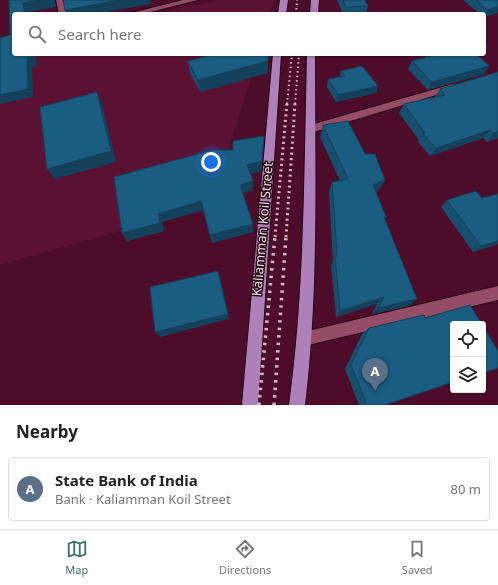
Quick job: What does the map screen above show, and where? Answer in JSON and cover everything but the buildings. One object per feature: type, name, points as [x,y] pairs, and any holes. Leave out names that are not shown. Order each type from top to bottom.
[{"type":"main road","points":[[282,12],[284,0]]},
{"type":"main road","points":[[314,12],[315,0]]},
{"type":"main road","name":"Kaliamman Koil Street","points":[[250,405],[271,111],[277,56]]},
{"type":"main road","points":[[297,405],[304,339],[308,278],[311,56]]},
{"type":"street","points":[[60,0],[63,12]]},
{"type":"street","points":[[137,12],[164,3],[194,0]]},
{"type":"street","points":[[311,129],[460,85]]},
{"type":"street","points":[[304,339],[498,293]]},
{"type":"shaded area","points":[[219,0],[274,0],[271,12],[163,12]]},
{"type":"shaded area","points":[[22,56],[257,56],[212,205],[0,265],[0,89]]},
{"type":"railway","points":[[296,12],[297,0]]},
{"type":"railway","points":[[287,104],[292,56]]},
{"type":"railway","points":[[295,104],[299,56]]},
{"type":"railway","points":[[275,237],[287,103]]},
{"type":"railway","points":[[286,237],[295,103]]},
{"type":"railway","points":[[259,405],[275,236]]},
{"type":"railway","points":[[274,405],[286,236]]},
{"type":"place","name":"State Bank of India","points":[[375,391]]}]
